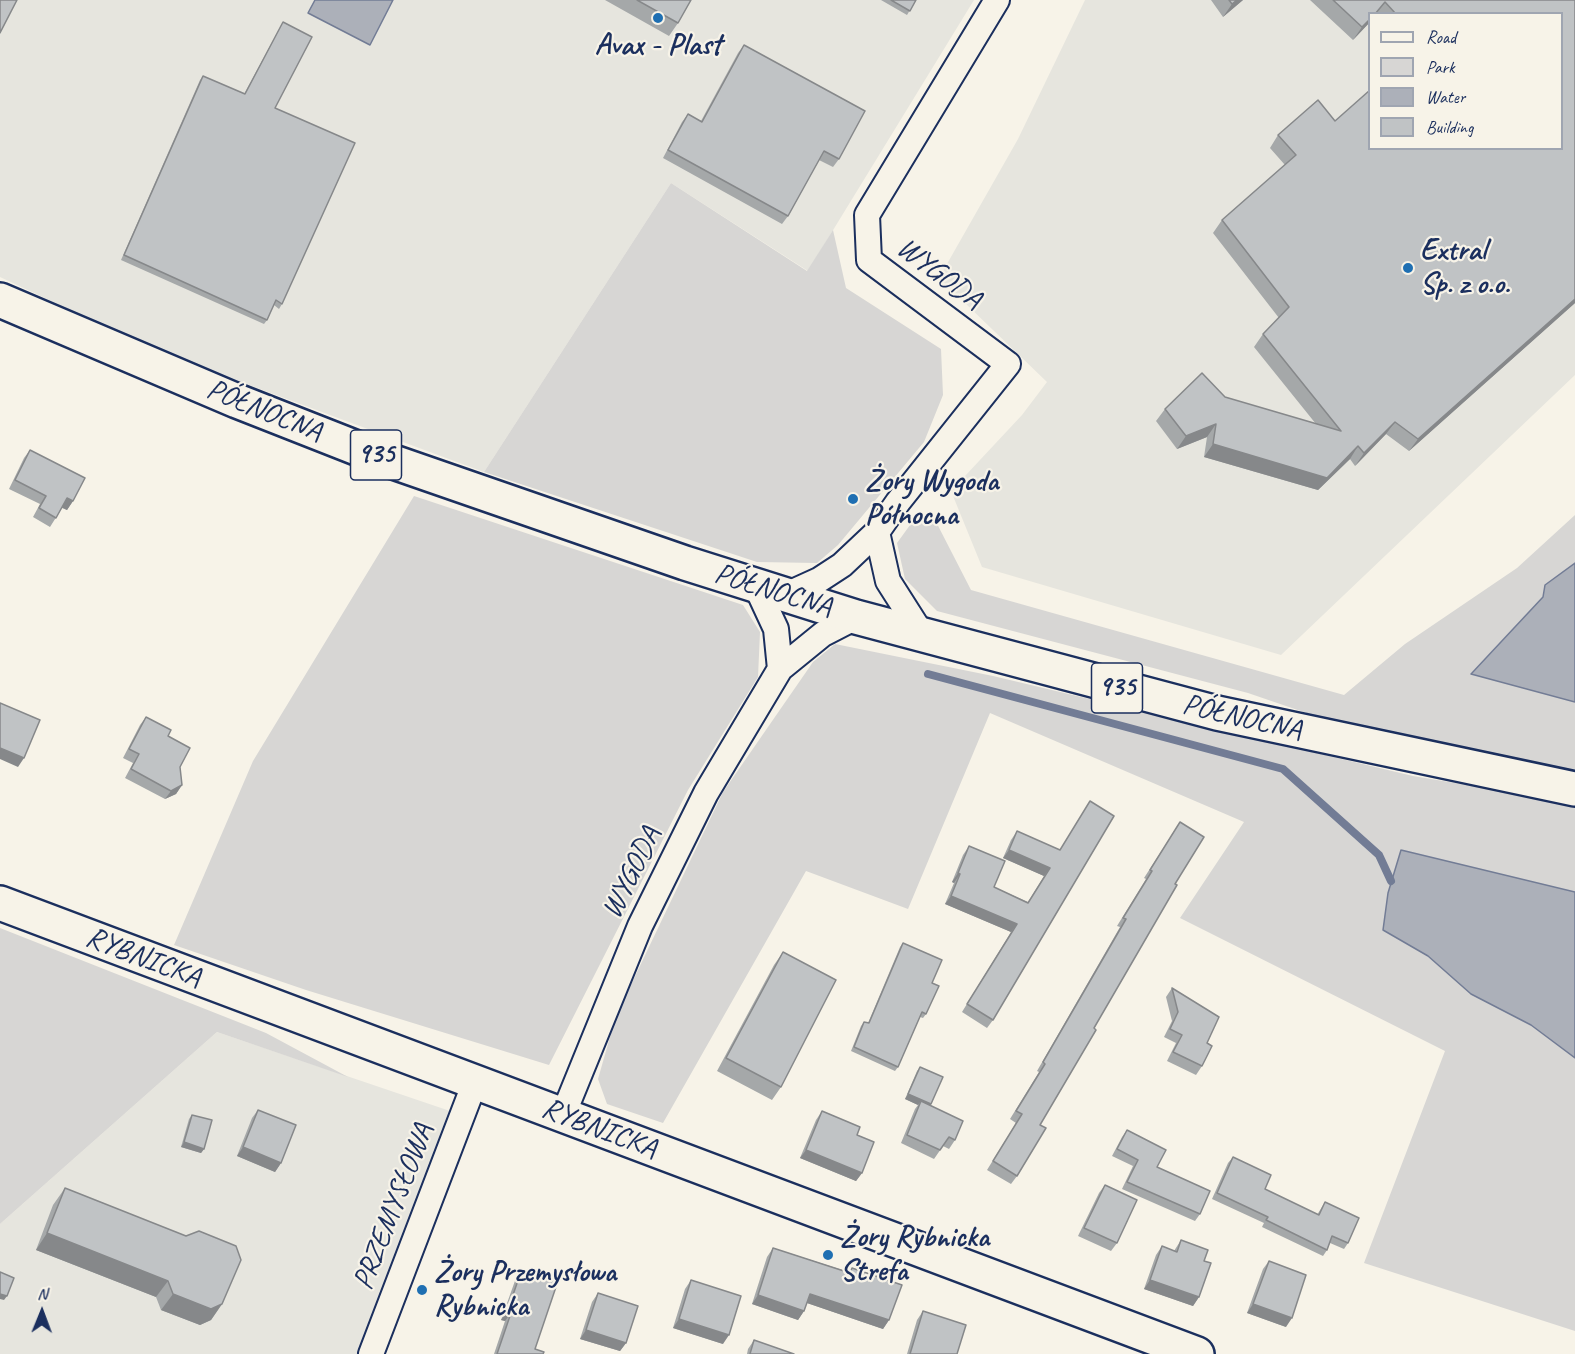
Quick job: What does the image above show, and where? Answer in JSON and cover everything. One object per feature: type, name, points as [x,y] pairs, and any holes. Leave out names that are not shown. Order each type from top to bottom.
[{"type":"main road","name":"PÓŁNOCNA","points":[[0,300],[237,401],[382,458],[516,506],[771,590],[923,636],[1217,713],[1575,789]]},
{"type":"main road","name":"RYBNICKA","points":[[0,903],[1197,1354]]},
{"type":"street","name":"WYGODA","points":[[771,590],[819,580],[842,565],[877,532],[898,502],[1008,364],[869,260],[867,215],[997,0]]},
{"type":"street","points":[[877,532],[888,581],[923,636]]},
{"type":"street","points":[[771,590],[780,669]]},
{"type":"street","name":"WYGODA","points":[[563,1115],[640,926],[706,793],[780,669],[817,638],[856,616]]},
{"type":"street","name":"PRZEMYSŁOWA","points":[[371,1354],[476,1083]]},
{"type":"shaded area","points":[[0,0],[974,0],[808,271],[671,183],[484,472],[160,352],[0,277]]},
{"type":"shaded area","points":[[1085,0],[1575,0],[1575,375],[1281,655],[982,567],[951,491],[1022,415],[1047,382],[939,278],[1018,139]]},
{"type":"shaded area","points":[[217,1032],[450,1111],[361,1354],[0,1354],[0,1224]]},
{"type":"green space","points":[[671,183],[807,271],[833,230],[846,288],[941,349],[943,395],[924,442],[838,545],[817,563],[757,562],[484,472]]},
{"type":"green space","points":[[414,496],[743,605],[760,632],[758,677],[688,790],[549,1065],[306,990],[174,945],[253,761]]},
{"type":"green space","points":[[918,514],[932,514],[971,590],[1344,695],[1405,644],[1517,568],[1575,515],[1575,563],[1545,585],[1543,597],[1471,673],[1575,702],[1575,776],[1327,720],[1248,693],[937,611],[905,579],[897,543]]},
{"type":"green space","points":[[835,644],[993,676],[1413,776],[1575,803],[1575,1331],[1364,1263],[1445,1051],[1180,918],[1244,822],[990,713],[908,909],[806,871],[663,1123],[607,1104],[598,1079],[616,1016],[723,792],[813,662]]},
{"type":"green space","points":[[0,928],[266,1033],[348,1077],[217,1032],[0,1224]]},
{"type":"water","points":[[315,0],[393,0],[370,45],[308,13]]},
{"type":"water","points":[[1575,563],[1575,702],[1471,674],[1543,597],[1545,585]]},
{"type":"water","points":[[1401,850],[1575,892],[1575,1058],[1531,1025],[1471,994],[1428,956],[1383,930],[1388,893]]},
{"type":"building","points":[[0,0],[17,0],[0,33]]},
{"type":"building","points":[[637,0],[691,0],[678,23]]},
{"type":"building","points":[[891,0],[916,0],[910,11]]},
{"type":"building","name":"Extral Sp. z o.o.","points":[[1333,0],[1575,0],[1575,299],[1418,439],[1395,422],[1364,453],[1358,446],[1327,478],[1213,444],[1216,424],[1186,436],[1165,409],[1202,373],[1225,397],[1341,431],[1263,334],[1289,307],[1222,220],[1296,155],[1278,135],[1318,100],[1335,121],[1368,92],[1368,150],[1563,150],[1563,12],[1394,12],[1385,2],[1377,12],[1368,12],[1368,21],[1362,27]]},
{"type":"building","points":[[283,22],[312,37],[275,108],[355,143],[282,304],[276,300],[267,320],[124,255],[203,76],[245,94]]},
{"type":"building","points":[[744,45],[865,111],[839,159],[824,151],[788,216],[668,150],[688,114],[702,122]]},
{"type":"building","points":[[30,450],[85,478],[73,501],[67,498],[56,518],[39,508],[46,496],[15,480]]},
{"type":"building","points":[[0,703],[40,720],[24,758],[0,748]]},
{"type":"building","points":[[146,717],[171,730],[168,736],[190,748],[180,767],[182,785],[171,791],[131,769],[139,754],[129,749]]},
{"type":"building","points":[[1090,801],[1114,816],[993,1020],[967,1004],[1017,924],[951,896],[969,846],[1005,861],[994,887],[1028,903],[1050,868],[1009,850],[1017,831],[1060,850]]},
{"type":"building","points":[[1180,822],[1204,837],[1175,884],[1177,885],[1094,1028],[1096,1030],[1040,1125],[1046,1128],[1017,1176],[993,1161],[1022,1114],[1016,1111],[1126,919],[1123,918],[1152,871],[1150,870]]},
{"type":"building","points":[[903,943],[942,960],[932,983],[939,986],[926,1014],[922,1012],[898,1067],[854,1047],[864,1022],[869,1023]]},
{"type":"building","points":[[783,952],[836,980],[781,1087],[726,1058]]},
{"type":"building","points":[[1172,988],[1219,1017],[1207,1043],[1212,1046],[1202,1066],[1173,1052],[1182,1035],[1170,1029],[1178,1012]]},
{"type":"building","points":[[920,1067],[943,1077],[931,1104],[908,1094]]},
{"type":"building","points":[[921,1101],[963,1121],[955,1140],[949,1137],[940,1150],[907,1135]]},
{"type":"building","points":[[258,1110],[296,1125],[281,1163],[243,1147]]},
{"type":"building","points":[[822,1111],[860,1127],[857,1135],[874,1142],[862,1173],[806,1150]]},
{"type":"building","points":[[192,1115],[212,1120],[204,1149],[184,1142]]},
{"type":"building","points":[[1127,1130],[1166,1150],[1157,1167],[1210,1191],[1200,1214],[1127,1182],[1138,1160],[1117,1149]]},
{"type":"building","points":[[1233,1157],[1271,1175],[1265,1189],[1319,1215],[1325,1202],[1359,1218],[1348,1243],[1332,1236],[1327,1250],[1266,1220],[1268,1217],[1217,1193]]},
{"type":"building","points":[[1105,1185],[1137,1200],[1117,1243],[1084,1228]]},
{"type":"building","points":[[65,1188],[186,1236],[199,1231],[236,1246],[241,1260],[222,1304],[211,1309],[173,1294],[168,1281],[47,1233]]},
{"type":"building","points":[[1181,1240],[1208,1250],[1204,1261],[1211,1263],[1199,1297],[1150,1280],[1162,1246],[1177,1252]]},
{"type":"building","points":[[773,1248],[850,1273],[852,1268],[902,1285],[889,1320],[810,1294],[804,1311],[758,1295]]},
{"type":"building","points":[[1269,1261],[1306,1275],[1292,1318],[1253,1304]]},
{"type":"building","points":[[522,1269],[558,1281],[535,1349],[544,1352],[543,1354],[497,1354],[511,1313],[507,1312]]},
{"type":"building","points":[[0,1272],[14,1278],[7,1296],[0,1294]]},
{"type":"building","points":[[691,1280],[741,1296],[729,1335],[679,1319]]},
{"type":"building","points":[[598,1293],[638,1306],[626,1343],[586,1330]]},
{"type":"building","points":[[923,1311],[966,1325],[957,1354],[910,1354]]},
{"type":"building","points":[[754,1340],[794,1354],[750,1354]]},
{"type":"waterway","points":[[928,674],[1283,769],[1379,855],[1391,881]]},
{"type":"place","name":"Avax - Plast","points":[[658,18]]},
{"type":"place","name":"Extral Sp. z o.o.","points":[[1408,268]]},
{"type":"place","name":"Żory Wygoda Północna","points":[[853,499]]},
{"type":"place","name":"Żory Rybnicka Strefa","points":[[828,1255]]},
{"type":"place","name":"Żory Przemysłowa Rybnicka","points":[[422,1290]]}]
